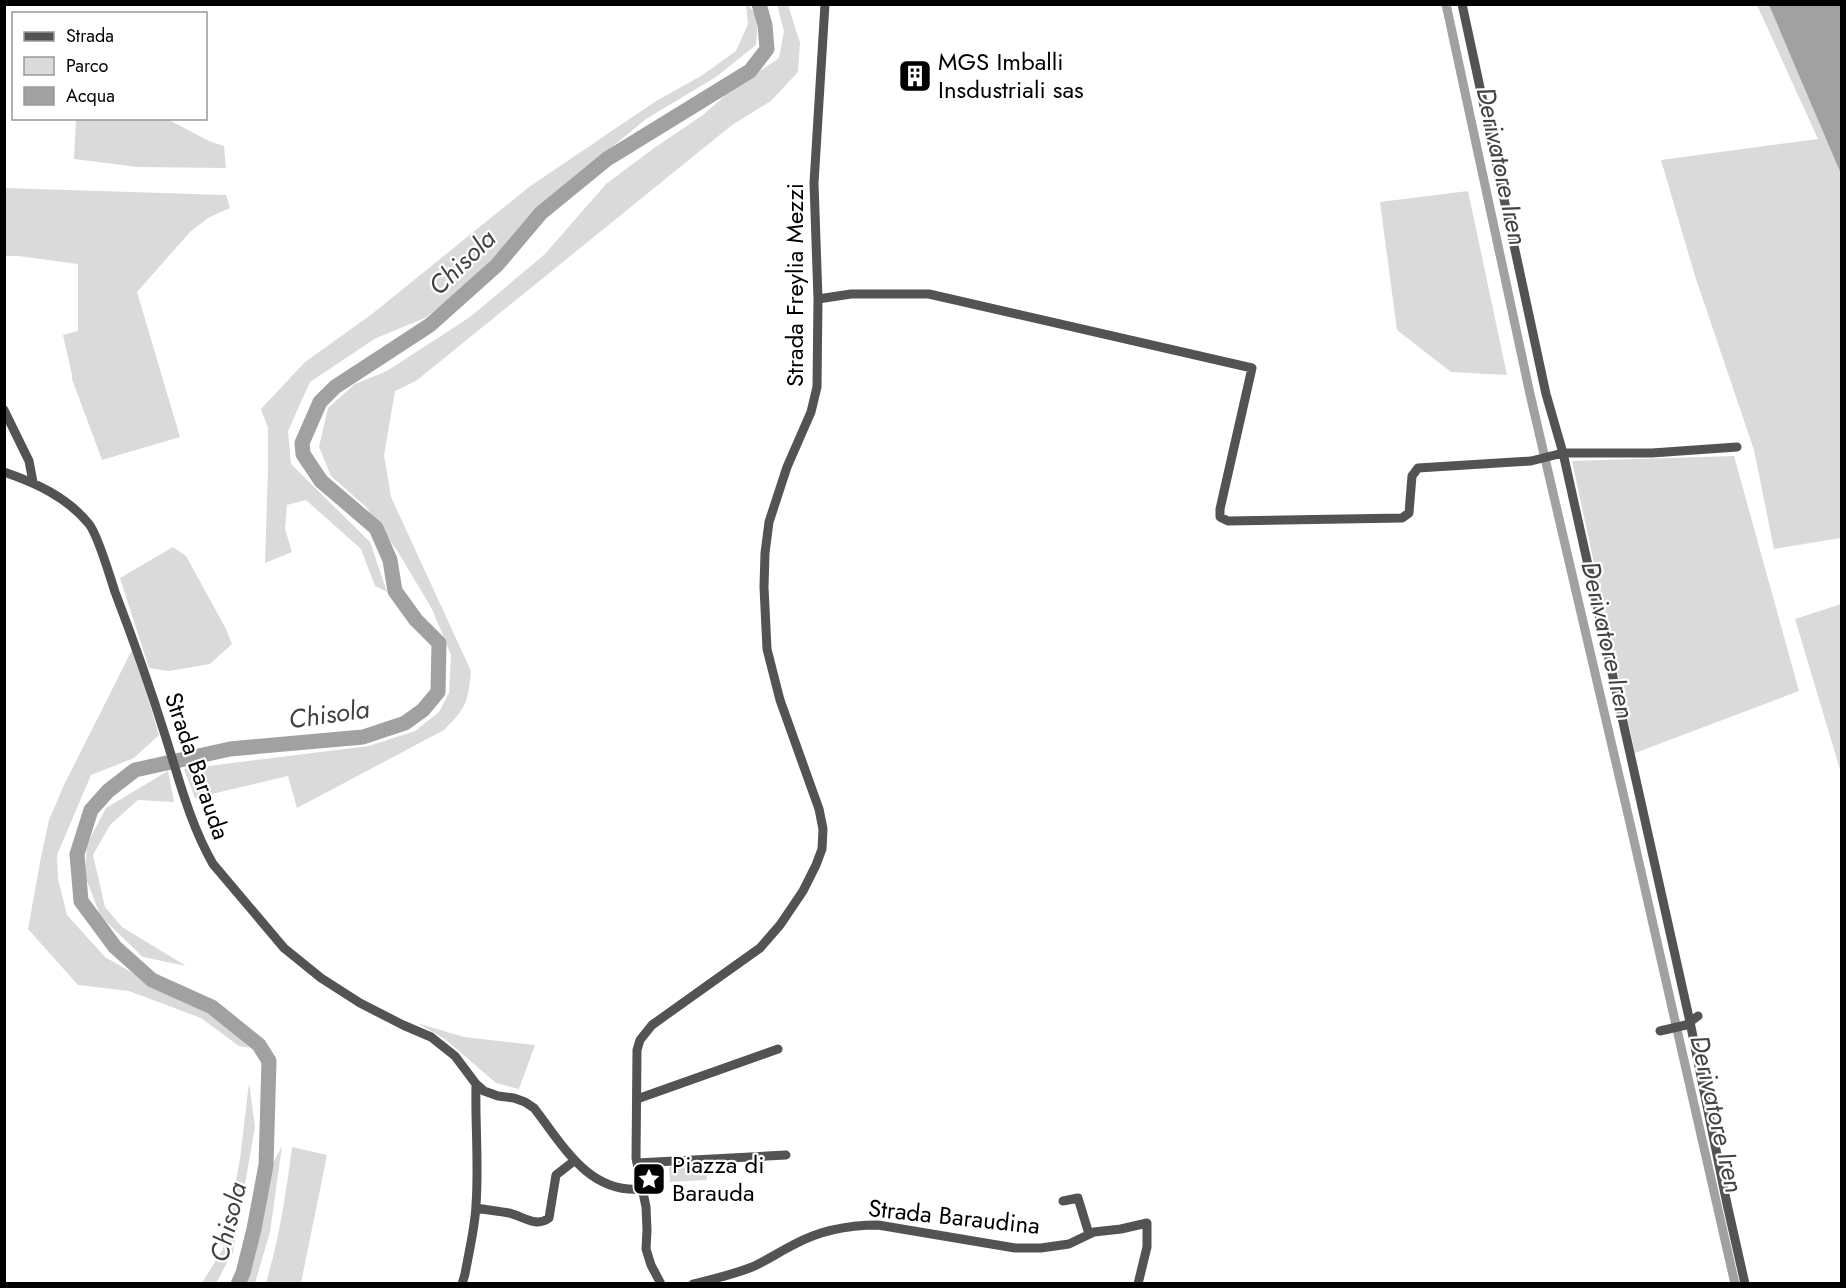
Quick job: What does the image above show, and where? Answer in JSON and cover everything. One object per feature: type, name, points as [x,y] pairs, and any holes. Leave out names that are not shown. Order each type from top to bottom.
[{"type":"street","name":"Strada Freylia Mezzi","points":[[642,1189],[637,1163],[637,1050],[640,1040],[652,1025],[760,948],[780,925],[803,891],[822,849],[819,809],[780,700],[767,649],[764,597],[765,553],[770,522],[787,468],[811,412],[819,369],[814,183],[825,4]]},
{"type":"street","points":[[1462,4],[1546,394],[1563,453],[1691,1021],[1745,1284]]},
{"type":"street","points":[[818,299],[851,294],[901,292],[929,294],[1252,368],[1220,508],[1220,517],[1228,521],[1402,518],[1409,513],[1412,476],[1418,468],[1531,460],[1563,453],[1652,453],[1737,447]]},
{"type":"street","points":[[4,410],[29,462],[33,482]]},
{"type":"street","name":"Strada Barauda","points":[[4,471],[33,482],[72,506],[91,526],[132,637],[191,816],[204,848],[213,864],[284,948],[321,978],[360,1003],[431,1037],[456,1056],[476,1084],[484,1091],[514,1098],[534,1108],[574,1161],[590,1175],[621,1188],[642,1189]]},
{"type":"street","points":[[1660,1031],[1691,1021]]},
{"type":"street","points":[[637,1099],[778,1049]]},
{"type":"street","points":[[462,1284],[476,1208],[478,1158],[475,1127],[476,1084]]},
{"type":"street","points":[[637,1163],[786,1155]]},
{"type":"street","points":[[476,1208],[544,1222],[549,1218],[556,1175],[574,1161]]},
{"type":"street","points":[[642,1189],[647,1230],[646,1249],[661,1284]]},
{"type":"street","points":[[1063,1201],[1078,1198],[1089,1234]]},
{"type":"street","name":"Strada Baraudina","points":[[693,1284],[752,1267],[815,1234],[838,1227],[878,1225],[1015,1248],[1041,1248],[1069,1244],[1094,1232],[1147,1223],[1147,1247],[1138,1284]]},
{"type":"green space","points":[[746,5],[758,17],[756,45],[716,77],[646,119],[572,180],[458,293],[425,318],[376,338],[310,382],[288,431],[291,464],[370,542],[387,592],[375,586],[361,549],[306,500],[287,505],[285,529],[292,552],[265,563],[268,428],[261,409],[305,362],[372,314],[529,187],[656,101],[701,76],[736,51],[748,24]]},
{"type":"green space","points":[[777,5],[788,5],[800,43],[798,72],[771,101],[732,125],[416,381],[395,391],[384,455],[391,497],[471,671],[467,698],[457,716],[444,730],[297,808],[288,776],[195,798],[184,769],[369,746],[415,731],[439,712],[449,693],[451,655],[432,609],[398,552],[366,507],[331,476],[319,447],[328,408],[355,384],[387,371],[470,317],[545,254],[606,184],[779,58],[784,31]]},
{"type":"green space","points":[[1757,5],[1769,5],[1841,174],[1841,538],[1774,549],[1754,450],[1695,276],[1661,160],[1818,139]]},
{"type":"green space","points":[[76,120],[169,120],[209,141],[224,146],[226,168],[138,167],[74,159]]},
{"type":"green space","points":[[5,188],[226,195],[230,208],[208,218],[190,232],[137,292],[180,437],[102,460],[72,379],[63,335],[78,331],[78,264],[5,256]]},
{"type":"green space","points":[[1468,191],[1507,375],[1451,372],[1397,330],[1380,202]]},
{"type":"green space","points":[[1734,456],[1799,691],[1635,753],[1572,461]]},
{"type":"green space","points":[[173,547],[186,556],[232,644],[210,664],[169,671],[149,668],[120,578]]},
{"type":"green space","points":[[1842,604],[1841,773],[1795,619]]},
{"type":"green space","points":[[133,648],[159,735],[134,758],[91,775],[57,855],[58,879],[67,915],[105,957],[208,1011],[250,1048],[239,1046],[201,1018],[129,991],[78,985],[28,929],[49,820],[64,785]]},
{"type":"green space","points":[[168,771],[174,802],[138,800],[110,825],[93,855],[105,907],[122,927],[186,966],[143,957],[101,917],[85,876],[87,844],[106,808]]},
{"type":"green space","points":[[417,1023],[464,1037],[535,1045],[519,1089],[496,1083],[445,1039]]},
{"type":"green space","points":[[249,1083],[255,1127],[233,1252],[216,1283],[202,1283],[223,1249],[240,1159]]},
{"type":"green space","points":[[282,1146],[270,1232],[255,1283],[245,1283],[261,1230],[272,1165]]},
{"type":"green space","points":[[292,1147],[327,1155],[301,1283],[266,1283],[282,1216]]},
{"type":"green space","points":[[706,1165],[707,1180],[670,1182],[669,1167]]},
{"type":"water","points":[[1769,5],[1841,5],[1841,174]]},
{"type":"waterway","name":"Chisola","points":[[238,1284],[254,1229],[266,1165],[269,1061],[259,1045],[212,1007],[152,980],[115,947],[81,901],[77,854],[91,810],[108,791],[135,770],[230,749],[363,737],[405,723],[423,710],[438,692],[439,643],[416,620],[395,591],[390,560],[376,528],[321,481],[303,454],[302,443],[320,402],[335,387],[430,325],[497,265],[541,213],[607,159],[750,71],[767,49],[765,25],[759,4]]},
{"type":"waterway","name":"Derivatore Iren","points":[[1446,4],[1530,394],[1735,1284]]},
{"type":"place","name":"MGS Imballi Insdustriali sas","points":[[915,76]]},
{"type":"place","name":"Piazza di Barauda","points":[[649,1179]]}]
